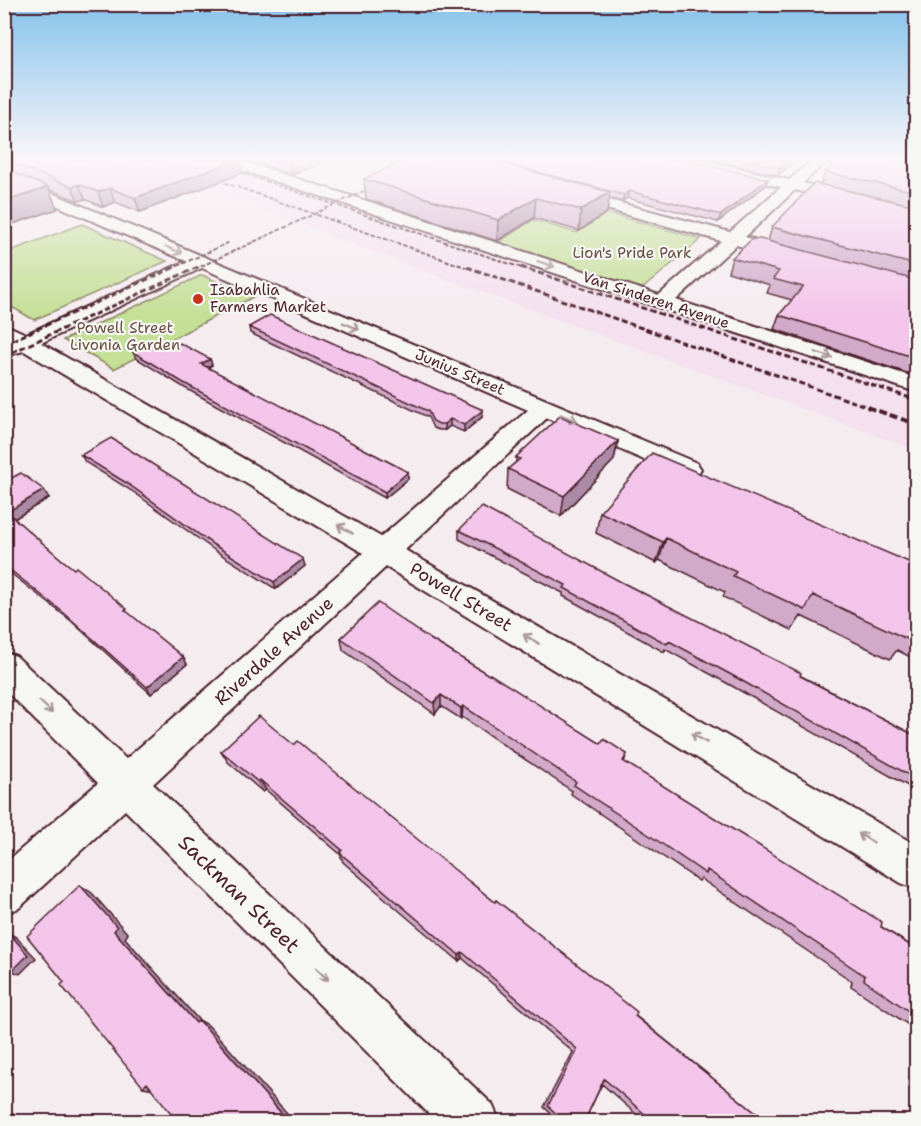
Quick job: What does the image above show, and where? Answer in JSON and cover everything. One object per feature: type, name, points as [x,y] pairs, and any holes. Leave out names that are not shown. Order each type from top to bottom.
[{"type":"street","name":"Junius Street","points":[[86,213],[713,480]]},
{"type":"street","name":"Van Sinderen Avenue","points":[[405,213],[663,302],[916,385]]},
{"type":"street","points":[[637,213],[805,259]]},
{"type":"street","points":[[663,302],[761,213]]},
{"type":"street","points":[[12,341],[200,262]]},
{"type":"street","name":"Powell Street","points":[[12,341],[384,552],[916,868]]},
{"type":"street","name":"Riverdale Avenue","points":[[4,893],[544,408]]},
{"type":"street","name":"Sackman Street","points":[[4,666],[474,1122]]},
{"type":"shaded area","points":[[268,213],[370,213],[916,393],[916,450]]},
{"type":"green space","name":"Lion's Pride Park","points":[[607,213],[701,239],[641,290],[497,243],[533,220],[577,233]]},
{"type":"green space","points":[[82,224],[167,261],[34,320],[5,303],[5,253]]},
{"type":"green space","name":"Powell Street Livonia Garden","points":[[202,275],[253,297],[114,369],[63,340]]},
{"type":"building","points":[[474,213],[511,213],[498,220]]},
{"type":"building","points":[[786,213],[916,213],[916,265],[772,227]]},
{"type":"building","points":[[752,239],[760,239],[916,280],[916,358],[779,315],[803,287],[773,279],[779,271],[732,258]]},
{"type":"building","points":[[270,315],[483,410],[464,425],[450,419],[444,424],[439,424],[433,421],[428,411],[249,327]]},
{"type":"building","points":[[156,340],[172,348],[180,343],[210,359],[201,364],[408,472],[385,492],[182,382],[133,352]]},
{"type":"building","points":[[560,416],[618,441],[564,496],[508,469],[520,459],[516,457]]},
{"type":"building","points":[[111,438],[303,559],[274,582],[214,545],[128,484],[81,455]]},
{"type":"building","points":[[652,453],[916,565],[916,631],[911,629],[907,639],[813,595],[805,610],[733,576],[736,572],[666,538],[663,542],[600,512]]},
{"type":"building","points":[[21,473],[44,490],[7,512],[61,559],[74,569],[76,567],[183,657],[147,687],[64,613],[4,565],[4,482]]},
{"type":"building","points":[[482,507],[625,584],[801,673],[800,676],[916,736],[916,779],[737,678],[669,641],[667,644],[564,588],[566,585],[459,530]]},
{"type":"building","points":[[378,603],[430,639],[601,744],[604,739],[627,754],[623,761],[882,922],[881,927],[916,949],[916,1016],[864,980],[865,976],[707,870],[706,874],[574,785],[576,782],[463,706],[461,708],[441,695],[434,703],[341,638]]},
{"type":"building","points":[[259,716],[294,745],[298,741],[471,883],[495,902],[496,900],[637,1012],[635,1016],[767,1122],[654,1122],[604,1079],[584,1122],[565,1122],[548,1106],[577,1049],[462,952],[459,955],[340,853],[342,850],[260,780],[258,782],[221,751]]},
{"type":"building","points":[[80,885],[117,927],[114,931],[196,1023],[199,1020],[289,1122],[178,1122],[147,1083],[143,1087],[61,985],[64,982],[27,936]]},
{"type":"building","points":[[9,933],[28,955],[12,971],[4,963],[4,937]]},
{"type":"railway","points":[[310,213],[314,214]]},
{"type":"railway","points":[[358,213],[525,269]]},
{"type":"railway","points":[[195,269],[314,214]]},
{"type":"railway","points":[[314,214],[471,269]]},
{"type":"railway","points":[[171,269],[230,242]]},
{"type":"railway","points":[[4,344],[175,267]]},
{"type":"railway","points":[[4,356],[198,267]]},
{"type":"railway","points":[[467,267],[871,408]]},
{"type":"railway","points":[[521,267],[916,400]]},
{"type":"railway","points":[[867,407],[916,424]]},
{"type":"place","name":"Isabahlia Farmers Market","points":[[198,299]]}]
